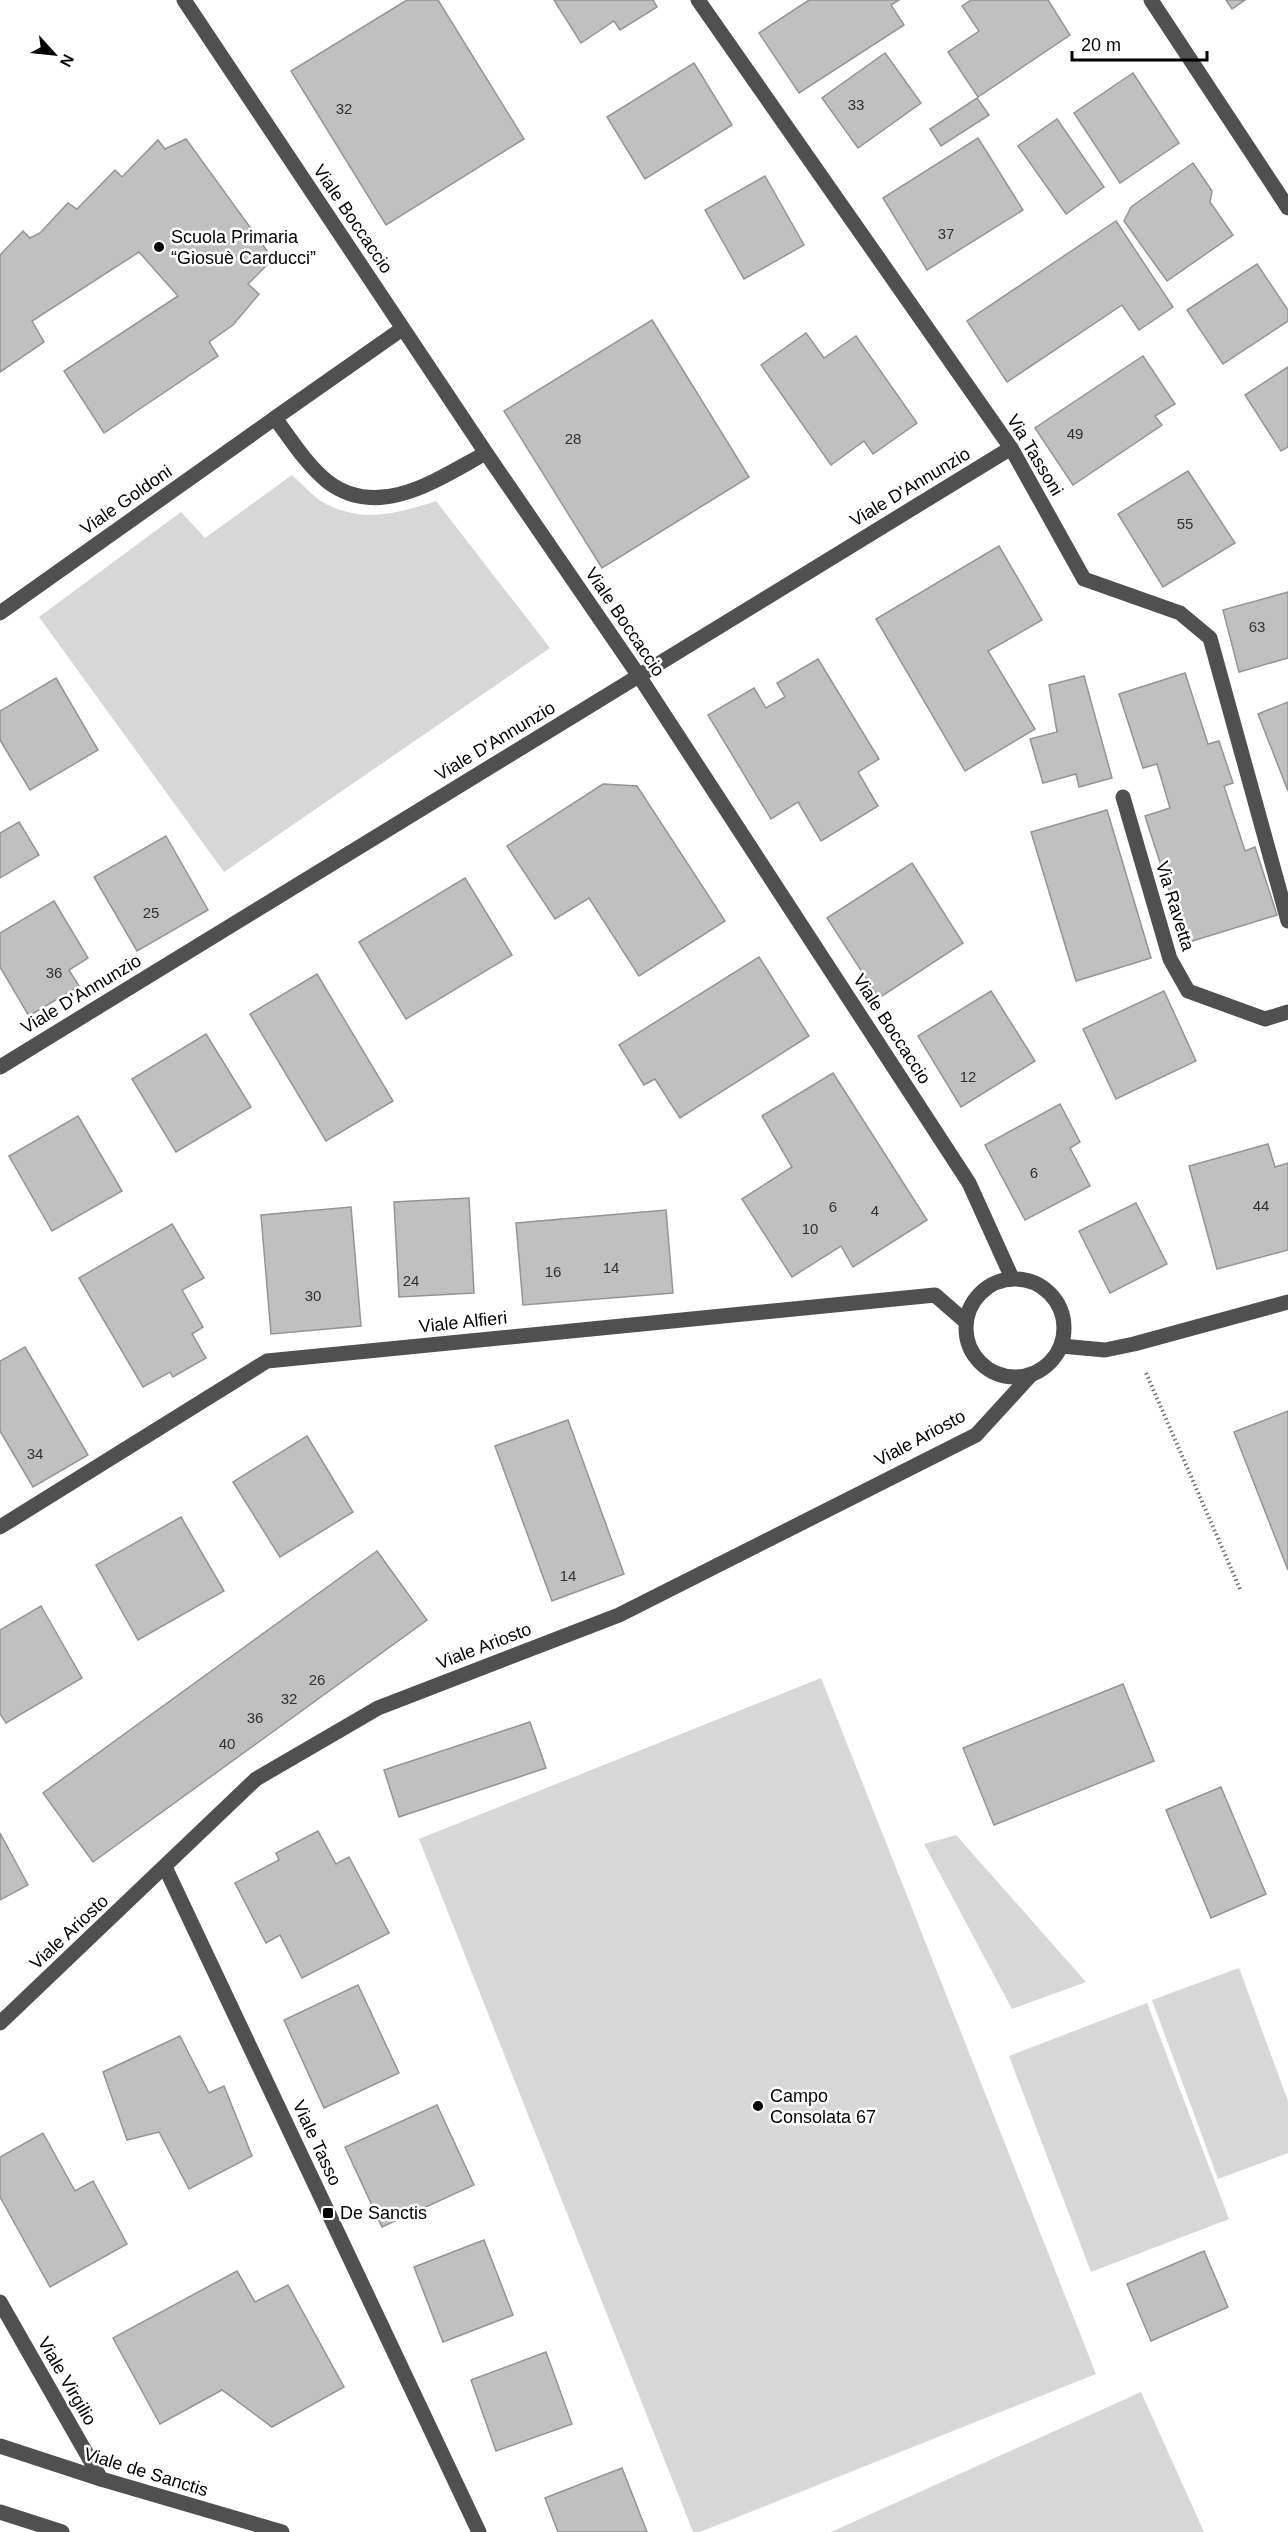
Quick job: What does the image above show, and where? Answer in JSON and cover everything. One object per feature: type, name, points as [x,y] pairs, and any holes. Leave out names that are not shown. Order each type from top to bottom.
[{"type":"street","name":"Viale Boccaccio","points":[[184,0],[402,329],[639,676],[969,1183],[1012,1278]]},
{"type":"street","name":"Via Tassoni","points":[[698,0],[1011,448],[1084,579],[1180,613],[1210,638],[1288,921]]},
{"type":"street","points":[[1151,0],[1288,208]]},
{"type":"street","name":"Viale Goldoni","points":[[0,613],[402,329]]},
{"type":"street","points":[[275,418],[309,463],[329,482],[349,493],[370,498],[395,497],[417,490],[486,453]]},
{"type":"street","name":"Viale D'Annunzio","points":[[0,1067],[1011,448]]},
{"type":"street","name":"Via Ravetta","points":[[1123,797],[1170,959],[1188,991],[1265,1019],[1288,1012]]},
{"type":"street","points":[[1012,1278],[1029,1280],[1044,1288],[1062,1311],[1064,1328],[1061,1346],[1051,1363],[1030,1376],[1007,1378],[982,1365],[972,1354],[967,1340],[966,1322],[975,1299],[994,1283],[1012,1278]]},
{"type":"street","name":"Viale Alfieri","points":[[0,1527],[267,1361],[935,1295],[966,1322]]},
{"type":"street","points":[[1061,1346],[1105,1350],[1288,1302]]},
{"type":"street","name":"Viale Ariosto","points":[[0,2024],[256,1779],[378,1708],[619,1615],[976,1435],[1030,1376]]},
{"type":"street","name":"Viale Tasso","points":[[165,1867],[479,2532]]},
{"type":"street","name":"Viale Virgilio","points":[[0,2302],[101,2479]]},
{"type":"street","name":"Viale de Sanctis","points":[[0,2446],[101,2479],[282,2532]]},
{"type":"street","points":[[1,2514],[62,2532]]},
{"type":"path","points":[[1134,1344],[1239,1589]]},
{"type":"shaded area","points":[[292,475],[323,502],[355,514],[395,512],[436,501],[550,648],[224,872],[39,617],[181,512],[205,538]]},
{"type":"shaded area","name":"Campo Consolata 67","points":[[821,1678],[1096,2374],[700,2532],[693,2532],[419,1839]]},
{"type":"shaded area","points":[[956,1835],[1086,1982],[1012,2009],[924,1844]]},
{"type":"shaded area","points":[[1239,1968],[1288,2101],[1288,2153],[1218,2179],[1152,2000]]},
{"type":"shaded area","points":[[1147,2003],[1229,2219],[1091,2272],[1009,2056]]},
{"type":"shaded area","points":[[1141,2392],[1204,2532],[831,2532]]},
{"type":"building","points":[[407,0],[438,0],[524,139],[386,225],[291,71]]},
{"type":"building","points":[[554,0],[653,0],[657,7],[620,30],[614,21],[581,43]]},
{"type":"building","points":[[809,0],[899,0],[891,5],[904,25],[799,93],[759,33]]},
{"type":"building","points":[[971,0],[1048,0],[1070,35],[978,97],[948,52],[979,31],[962,6]]},
{"type":"building","points":[[1226,0],[1245,0],[1232,9]]},
{"type":"building","points":[[885,53],[921,103],[858,148],[822,98]]},
{"type":"building","points":[[694,63],[732,125],[645,179],[607,117]]},
{"type":"building","points":[[1133,73],[1179,143],[1120,183],[1074,113]]},
{"type":"building","points":[[977,98],[989,115],[941,146],[930,129]]},
{"type":"building","points":[[1057,119],[1104,187],[1066,214],[1018,146]]},
{"type":"building","points":[[978,138],[1023,210],[927,270],[883,198]]},
{"type":"building","points":[[186,139],[273,259],[248,284],[259,294],[233,325],[209,342],[218,356],[104,433],[64,371],[178,296],[139,252],[32,321],[44,342],[0,372],[0,255],[23,231],[30,238],[40,233],[68,203],[77,209],[115,170],[122,177],[158,140],[165,149]]},
{"type":"building","points":[[1193,163],[1212,191],[1210,202],[1233,235],[1167,281],[1124,221],[1131,207]]},
{"type":"building","points":[[765,176],[804,245],[744,279],[705,210]]},
{"type":"building","points":[[1116,221],[1173,307],[1139,330],[1122,305],[1007,382],[967,321]]},
{"type":"building","points":[[1257,264],[1288,310],[1288,321],[1223,364],[1187,310]]},
{"type":"building","points":[[652,320],[749,477],[602,568],[504,411]]},
{"type":"building","points":[[806,333],[824,358],[856,336],[917,423],[873,454],[864,441],[831,465],[761,365]]},
{"type":"building","points":[[1143,356],[1175,404],[1155,416],[1162,425],[1073,485],[1035,428]]},
{"type":"building","points":[[1288,367],[1288,447],[1281,451],[1245,395]]},
{"type":"building","points":[[1188,471],[1235,543],[1163,587],[1118,514]]},
{"type":"building","points":[[999,546],[1042,620],[988,651],[1035,729],[965,771],[876,619]]},
{"type":"building","points":[[1288,592],[1288,658],[1239,672],[1223,610]]},
{"type":"building","points":[[818,659],[879,759],[858,772],[878,806],[821,841],[798,802],[771,819],[708,715],[754,688],[766,708],[785,697],[777,683]]},
{"type":"building","points":[[1185,673],[1208,744],[1219,741],[1233,783],[1224,786],[1245,851],[1255,847],[1277,915],[1186,943],[1145,816],[1170,808],[1157,764],[1143,768],[1119,694]]},
{"type":"building","points":[[1084,676],[1112,778],[1079,787],[1076,774],[1043,783],[1030,739],[1057,732],[1049,685]]},
{"type":"building","points":[[56,678],[98,750],[30,790],[0,740],[0,711]]},
{"type":"building","points":[[1288,702],[1288,791],[1258,714]]},
{"type":"building","points":[[603,784],[637,786],[725,921],[639,976],[589,898],[555,919],[507,846]]},
{"type":"building","points":[[1107,810],[1151,958],[1076,981],[1031,832]]},
{"type":"building","points":[[19,822],[39,855],[0,878],[0,833]]},
{"type":"building","points":[[166,836],[208,910],[137,951],[94,877]]},
{"type":"building","points":[[912,863],[963,943],[879,998],[827,918]]},
{"type":"building","points":[[465,878],[512,955],[406,1019],[359,942]]},
{"type":"building","points":[[54,901],[88,958],[69,970],[79,986],[29,1016],[0,967],[0,933]]},
{"type":"building","points":[[759,957],[809,1036],[680,1118],[655,1079],[644,1085],[619,1045]]},
{"type":"building","points":[[317,974],[393,1101],[326,1141],[250,1014]]},
{"type":"building","points":[[991,991],[1035,1061],[961,1107],[918,1036]]},
{"type":"building","points":[[1164,991],[1196,1061],[1116,1099],[1083,1029]]},
{"type":"building","points":[[206,1034],[251,1107],[176,1152],[132,1079]]},
{"type":"building","points":[[833,1073],[927,1220],[853,1267],[841,1246],[792,1277],[742,1199],[792,1167],[762,1116]]},
{"type":"building","points":[[1060,1104],[1080,1142],[1070,1148],[1090,1186],[1025,1220],[985,1145]]},
{"type":"building","points":[[78,1116],[122,1191],[52,1231],[9,1156]]},
{"type":"building","points":[[1268,1144],[1275,1167],[1288,1163],[1288,1250],[1217,1269],[1189,1166]]},
{"type":"building","points":[[469,1198],[474,1293],[399,1297],[394,1202]]},
{"type":"building","points":[[1136,1203],[1167,1264],[1110,1293],[1079,1231]]},
{"type":"building","points":[[351,1207],[361,1326],[271,1334],[261,1215]]},
{"type":"building","points":[[666,1210],[673,1293],[523,1305],[516,1223]]},
{"type":"building","points":[[172,1224],[204,1278],[182,1290],[203,1327],[192,1334],[206,1358],[173,1377],[170,1372],[143,1387],[79,1278]]},
{"type":"building","points":[[25,1347],[88,1455],[33,1487],[0,1431],[0,1361]]},
{"type":"building","points":[[1288,1411],[1288,1570],[1234,1432]]},
{"type":"building","points":[[568,1420],[624,1574],[552,1601],[495,1446]]},
{"type":"building","points":[[307,1436],[353,1512],[280,1557],[233,1482]]},
{"type":"building","points":[[181,1517],[224,1591],[138,1640],[96,1565]]},
{"type":"building","points":[[377,1551],[427,1620],[93,1862],[43,1793]]},
{"type":"building","points":[[41,1606],[82,1678],[6,1723],[0,1714],[0,1630]]},
{"type":"building","points":[[1123,1684],[1154,1761],[994,1825],[963,1748]]},
{"type":"building","points":[[530,1722],[546,1768],[399,1817],[384,1770]]},
{"type":"building","points":[[1221,1787],[1266,1894],[1211,1918],[1166,1810]]},
{"type":"building","points":[[318,1831],[336,1864],[349,1857],[389,1933],[302,1978],[280,1935],[266,1943],[235,1883],[279,1860],[276,1853]]},
{"type":"building","points":[[0,1833],[28,1885],[0,1900]]},
{"type":"building","points":[[358,1985],[399,2073],[324,2108],[284,2020]]},
{"type":"building","points":[[180,2036],[209,2093],[224,2086],[252,2156],[189,2189],[159,2132],[127,2140],[103,2072]]},
{"type":"building","points":[[437,2105],[474,2185],[382,2227],[345,2147]]},
{"type":"building","points":[[43,2133],[75,2191],[93,2181],[127,2244],[50,2287],[0,2197],[0,2157]]},
{"type":"building","points":[[484,2240],[513,2315],[443,2342],[414,2267]]},
{"type":"building","points":[[1204,2251],[1228,2307],[1151,2341],[1127,2284]]},
{"type":"building","points":[[237,2271],[255,2302],[288,2285],[344,2387],[272,2427],[222,2390],[160,2424],[113,2338]]},
{"type":"building","points":[[546,2352],[572,2424],[496,2451],[471,2380]]},
{"type":"building","points":[[622,2468],[647,2532],[558,2532],[545,2498]]},
{"type":"place","name":"Scuola Primaria “Giosuè Carducci”","points":[[159,247]]},
{"type":"place","name":"Campo Consolata 67","points":[[758,2106]]},
{"type":"place","name":"De Sanctis","points":[[328,2213]]}]
